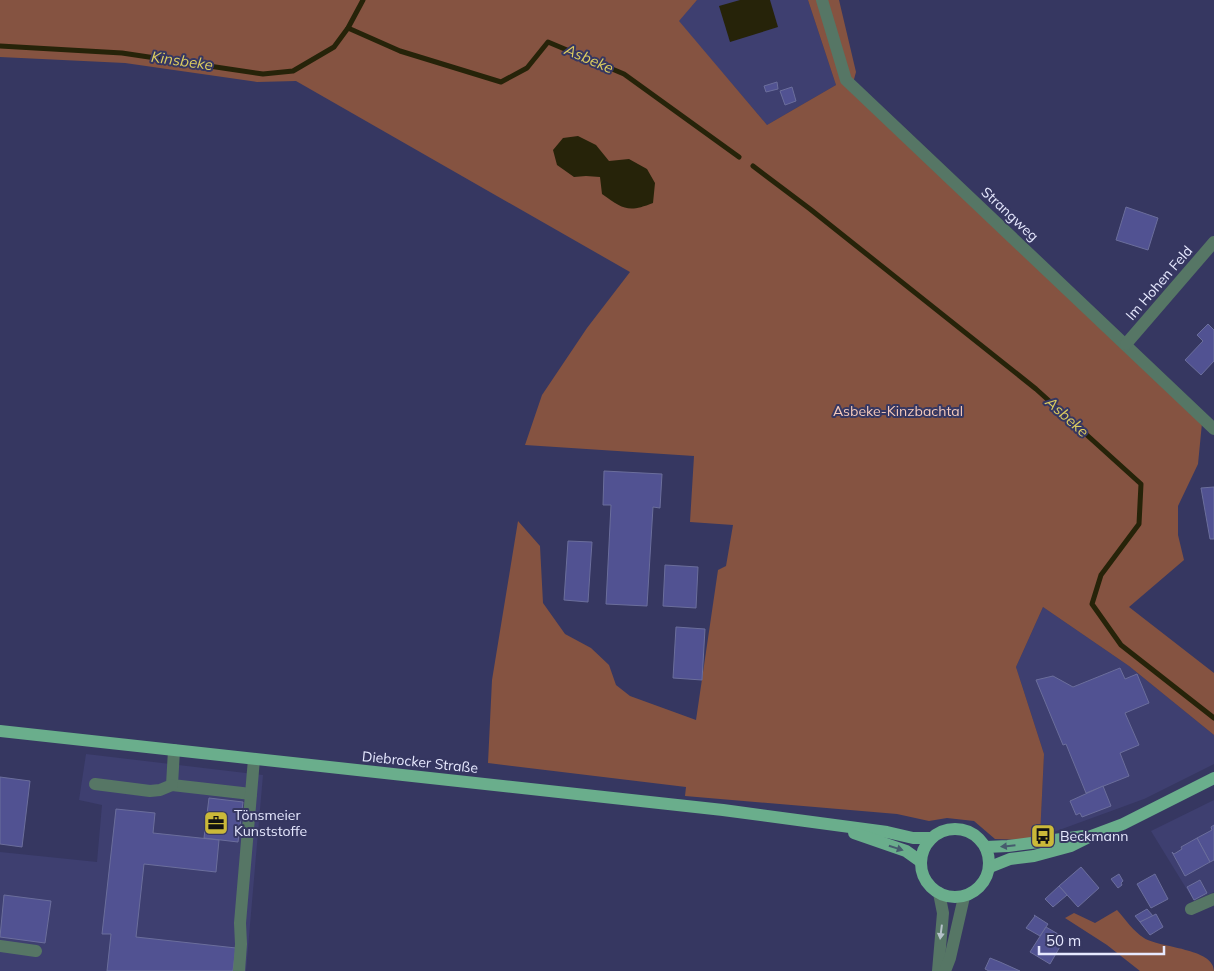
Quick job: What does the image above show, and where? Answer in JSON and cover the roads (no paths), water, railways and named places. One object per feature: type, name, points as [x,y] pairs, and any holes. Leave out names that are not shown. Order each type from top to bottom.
[{"type":"main road","name":"Diebrocker Straße","points":[[0,731],[722,810],[887,832],[913,838],[931,838]]},
{"type":"main road","points":[[990,867],[1010,859],[1034,856],[1071,846],[1123,824],[1214,778]]},
{"type":"main road","name":"Diebrocker Straße","points":[[837,826],[906,851],[920,861]]},
{"type":"main road","points":[[954,828],[967,830],[978,837],[986,847],[990,867],[986,880],[976,890],[964,896],[951,898],[939,893],[928,885],[922,874],[920,861],[924,849],[931,838],[942,831],[954,828]]},
{"type":"main road","points":[[986,847],[1091,836]]},
{"type":"street","name":"Strangweg","points":[[822,0],[846,80],[1214,429]]},
{"type":"street","name":"Im Hohen Feld","points":[[1126,344],[1214,242]]},
{"type":"street","points":[[172,785],[174,750]]},
{"type":"street","points":[[239,971],[240,923],[254,759]]},
{"type":"street","points":[[95,784],[150,791],[160,790],[172,785],[251,794]]},
{"type":"street","points":[[938,971],[943,912],[939,893]]},
{"type":"street","points":[[945,971],[950,958],[964,896]]},
{"type":"street","points":[[1191,910],[1214,899]]},
{"type":"street","points":[[0,946],[36,951]]},
{"type":"waterway","name":"Kinsbeke","points":[[0,46],[122,53],[263,74],[293,71],[334,47],[348,28],[363,0]]},
{"type":"waterway","name":"Asbeke","points":[[348,28],[400,51],[501,82],[527,68],[548,42],[624,74],[739,157]]},
{"type":"waterway","name":"Asbeke","points":[[753,166],[810,209],[1036,389],[1141,484],[1139,524],[1101,575],[1092,604],[1121,645],[1214,718]]},
{"type":"place","name":"Tönsmeier Kunststoffe","points":[[216,823]]},
{"type":"place","name":"Beckmann","points":[[1043,836]]},
{"type":"park label","name":"Asbeke-Kinzbachtal","points":[[898,411]]}]
